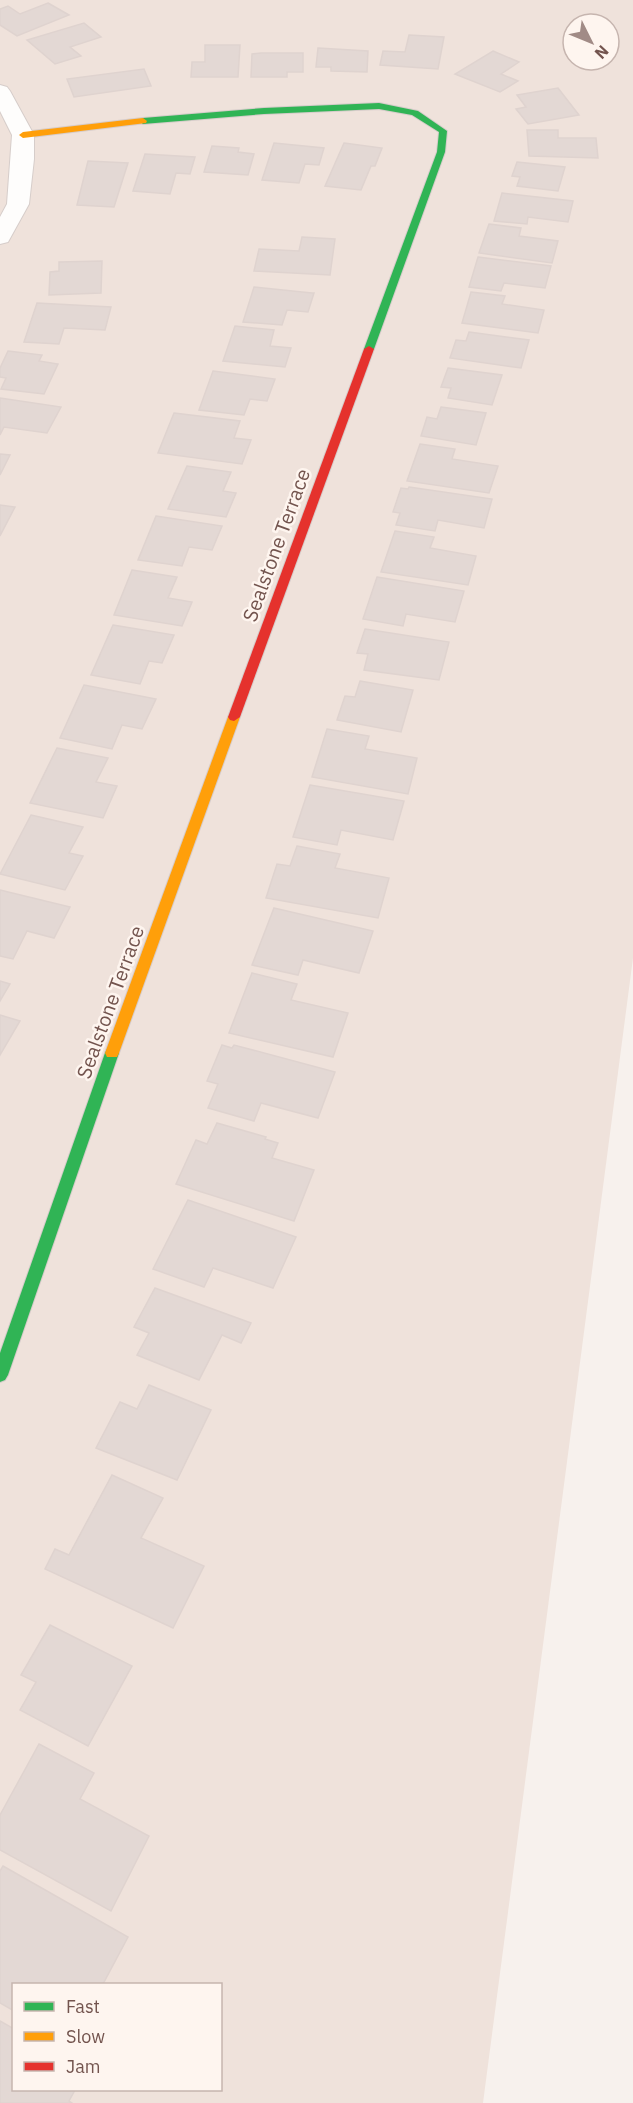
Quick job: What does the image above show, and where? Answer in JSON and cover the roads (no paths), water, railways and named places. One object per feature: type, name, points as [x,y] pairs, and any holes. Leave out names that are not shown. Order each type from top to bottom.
[{"type":"street","points":[[0,91],[23,135],[22,177],[18,204],[0,237]]},
{"type":"street","name":"Sealstone Terrace","points":[[0,1376],[134,993],[441,152],[442,131],[433,121],[402,109],[356,106],[226,112],[23,135]]}]
